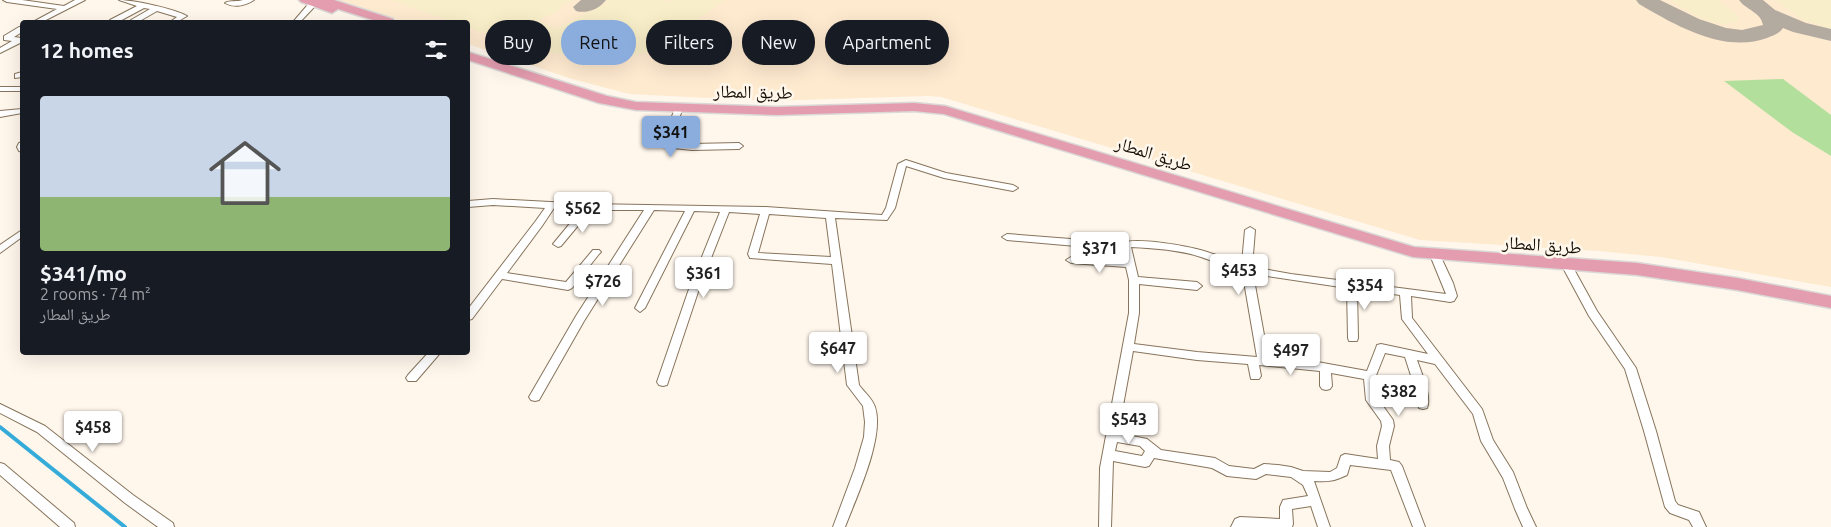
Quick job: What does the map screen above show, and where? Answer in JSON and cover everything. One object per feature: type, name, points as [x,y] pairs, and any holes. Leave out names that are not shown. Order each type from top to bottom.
[{"type":"main road","points":[[314,1],[370,20]]},
{"type":"main road","name":"طريق المطار","points":[[470,50],[552,78],[629,99],[763,106],[911,102],[952,106],[1413,245],[1465,254],[1637,269],[1703,278],[1831,302]]},
{"type":"main road","name":"طريق المطار","points":[[470,57],[614,102],[679,108],[776,111],[914,107],[945,110],[1413,252],[1435,256],[1465,254],[1599,258],[1664,265],[1733,276],[1831,295]]},
{"type":"street","points":[[7,0],[65,8]]},
{"type":"street","points":[[41,20],[81,0]]},
{"type":"street","points":[[123,0],[183,16],[176,20]]},
{"type":"street","points":[[119,20],[161,0]]},
{"type":"street","points":[[229,3],[239,4],[250,0]]},
{"type":"street","points":[[298,20],[314,1]]},
{"type":"street","points":[[137,20],[158,8]]},
{"type":"street","points":[[20,30],[8,36],[9,38],[20,40]]},
{"type":"street","points":[[0,51],[20,41]]},
{"type":"street","points":[[0,89],[20,89]]},
{"type":"street","points":[[679,108],[666,145],[692,147],[739,146]]},
{"type":"street","points":[[0,114],[20,111]]},
{"type":"street","points":[[470,204],[493,202],[588,207],[651,206],[886,217],[892,209],[896,175],[902,164],[906,163],[944,175],[1013,188]]},
{"type":"street","points":[[470,310],[540,224],[551,205]]},
{"type":"street","points":[[535,396],[580,319],[651,206]]},
{"type":"street","points":[[558,244],[588,207]]},
{"type":"street","points":[[640,308],[691,208]]},
{"type":"street","points":[[662,382],[694,289],[726,209]]},
{"type":"street","points":[[766,210],[754,256],[835,261]]},
{"type":"street","points":[[830,214],[853,385],[870,408],[871,422],[866,451],[839,527]]},
{"type":"street","points":[[1250,230],[1247,268],[1258,361],[1255,376]]},
{"type":"street","points":[[0,250],[20,234]]},
{"type":"street","points":[[1007,237],[1126,247],[1126,245],[1132,244],[1157,246],[1204,255],[1224,263],[1247,268],[1352,285],[1451,297],[1448,283],[1435,256]]},
{"type":"street","points":[[1105,527],[1105,484],[1108,455],[1134,313],[1134,280],[1126,247]]},
{"type":"street","points":[[500,275],[568,286],[596,252]]},
{"type":"street","points":[[1072,260],[1130,264]]},
{"type":"street","points":[[1566,264],[1593,313],[1630,368],[1669,503],[1674,509],[1694,516],[1700,527]]},
{"type":"street","points":[[1134,280],[1197,286]]},
{"type":"street","points":[[1352,285],[1353,338]]},
{"type":"street","points":[[1405,292],[1407,319],[1478,412],[1486,441],[1509,476],[1520,509],[1530,527]]},
{"type":"street","points":[[1129,346],[1198,361],[1258,361],[1325,367],[1369,376]]},
{"type":"street","points":[[1384,464],[1383,446],[1388,426],[1372,400],[1369,376],[1372,374],[1380,349],[1439,361]]},
{"type":"street","points":[[412,378],[433,355]]},
{"type":"street","points":[[1410,356],[1420,385],[1422,405]]},
{"type":"street","points":[[1325,367],[1326,386]]},
{"type":"street","points":[[0,408],[41,429],[123,495],[168,527]]},
{"type":"street","points":[[1112,437],[1143,442],[1158,454],[1215,463],[1226,472],[1256,474],[1264,469],[1293,472],[1303,476],[1334,476],[1343,471],[1345,459],[1395,466],[1400,471],[1410,506],[1419,527]]},
{"type":"street","points":[[1108,455],[1145,462],[1152,450]]},
{"type":"street","points":[[0,468],[70,527]]},
{"type":"street","points":[[1303,476],[1308,481],[1324,527]]},
{"type":"street","points":[[1237,527],[1240,523],[1285,525],[1287,524],[1287,504],[1315,500]]},
{"type":"shaded area","points":[[336,0],[1831,0],[1831,287],[1661,257],[1598,251],[1420,240],[941,97],[767,101],[629,94],[572,79],[530,65],[551,65],[551,20],[485,20],[485,50],[470,45],[470,20],[397,20]]},
{"type":"green space","points":[[1783,79],[1831,115],[1831,156],[1792,132],[1724,81]]},
{"type":"sand","points":[[391,0],[575,0],[561,5],[563,8],[540,20],[485,20],[485,34],[470,29],[470,20],[447,20]]},
{"type":"sand","points":[[605,0],[662,0],[667,2],[671,0],[724,0],[697,20],[646,20],[646,52],[636,55],[636,20],[574,20],[607,3]]},
{"type":"sand","points":[[1671,0],[1717,0],[1738,15],[1738,20],[1721,24],[1712,22],[1695,15]]},
{"type":"sand","points":[[1776,0],[1831,0],[1831,29],[1802,19]]},
{"type":"sand","points":[[561,26],[561,54],[551,52],[551,27],[556,29]]},
{"type":"waterway","points":[[0,427],[125,527]]},
{"type":"taxiway","points":[[583,7],[596,0]]},
{"type":"taxiway","points":[[1646,0],[1692,24],[1725,35],[1742,36],[1758,34],[1773,28],[1772,19],[1769,15],[1749,0]]},
{"type":"taxiway","points":[[1769,14],[1800,28],[1831,35]]}]
